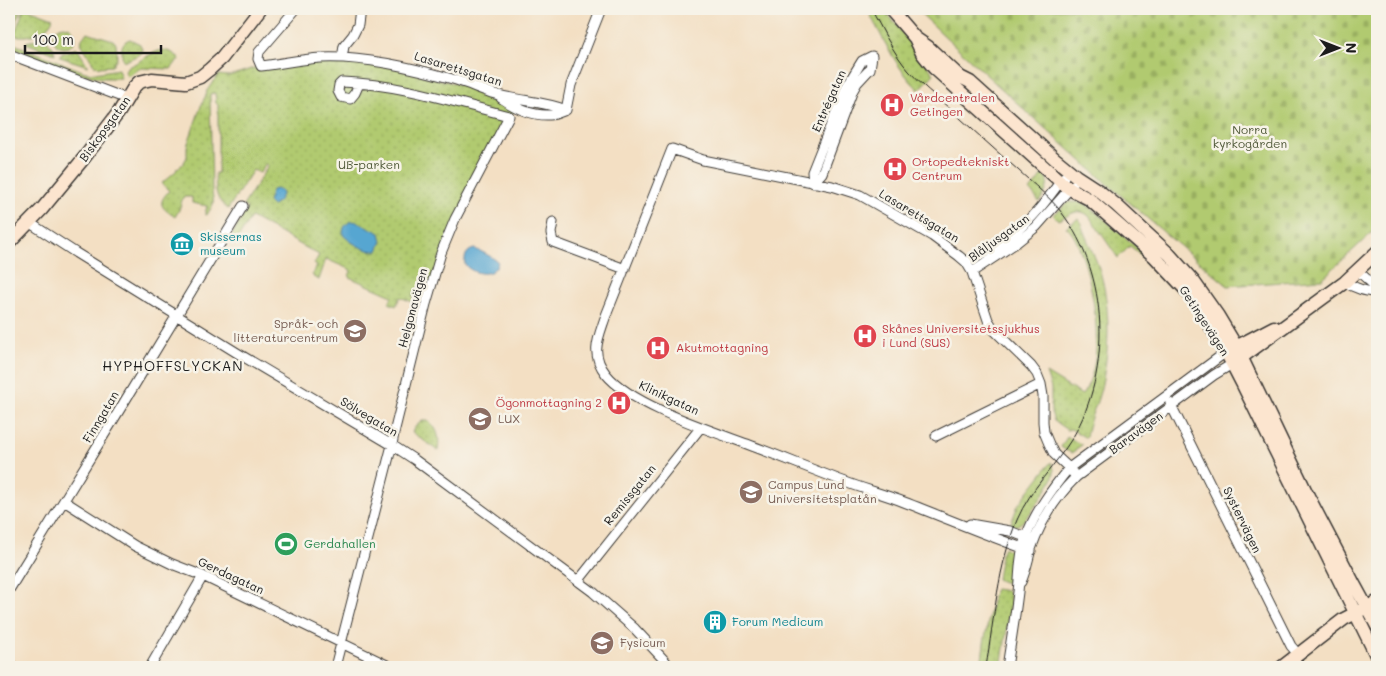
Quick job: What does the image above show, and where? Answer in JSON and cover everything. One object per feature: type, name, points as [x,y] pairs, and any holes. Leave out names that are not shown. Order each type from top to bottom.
[{"type":"main road","name":"Biskopsgatan","points":[[9,243],[30,223],[84,158],[120,112],[134,87],[139,82],[152,80],[178,82],[194,80],[204,74],[222,58],[260,9]]},
{"type":"main road","name":"Getingevägen","points":[[890,9],[914,38],[922,53],[934,68],[1066,185],[1089,199],[1107,214],[1165,267],[1187,291],[1234,355],[1354,584],[1372,604],[1377,626]]},
{"type":"main road","name":"Getingevägen","points":[[914,38],[928,47],[960,77],[970,82],[1074,174],[1100,191],[1183,269],[1208,301],[1377,657]]},
{"type":"main road","name":"Baravägen","points":[[1234,355],[1301,314],[1345,282],[1377,252]]},
{"type":"main road","points":[[1282,667],[1344,619],[1372,604]]},
{"type":"street","name":"Lasarettsgatan","points":[[296,9],[259,52],[258,59],[261,66],[320,58],[342,58],[405,67],[456,80],[496,94],[526,102],[554,105],[566,110],[571,85],[601,9]]},
{"type":"street","points":[[342,58],[344,46],[358,25],[360,9]]},
{"type":"street","points":[[9,54],[127,99]]},
{"type":"street","name":"Entrégatan","points":[[872,56],[870,69],[853,90],[822,173],[813,183],[812,172],[846,87],[862,61],[872,56]]},
{"type":"street","name":"Helgonavägen","points":[[335,667],[426,304],[441,253],[455,219],[509,116],[426,94],[359,84]]},
{"type":"street","name":"Lasarettsgatan","points":[[672,149],[709,162],[832,186],[860,195],[932,236],[955,252],[966,262],[972,272],[991,326],[1004,341],[1032,366],[1037,374],[1043,396],[1044,432],[1054,454],[1076,477]]},
{"type":"street","name":"Klinikgatan","points":[[672,149],[596,343],[600,365],[610,379],[651,406],[701,427],[1026,550]]},
{"type":"street","name":"Blåljusgatan","points":[[972,272],[1016,243],[1036,227],[1074,174]]},
{"type":"street","name":"Blåljusgatan","points":[[966,262],[996,246],[1013,234],[1066,185]]},
{"type":"street","name":"Finngatan","points":[[9,590],[243,206]]},
{"type":"street","points":[[553,222],[551,233],[553,242],[624,269]]},
{"type":"street","name":"Sölvegatan","points":[[30,223],[239,354],[415,460],[579,580],[635,629],[666,662],[668,667]]},
{"type":"street","points":[[1358,270],[1377,288]]},
{"type":"street","points":[[1345,282],[1351,286],[1377,293]]},
{"type":"street","name":"Baravägen","points":[[1010,531],[1021,528],[1034,517],[1051,490],[1069,468],[1212,361],[1234,355]]},
{"type":"street","name":"Baravägen","points":[[1030,539],[1050,506],[1063,489],[1076,477],[1219,371],[1234,355]]},
{"type":"street","points":[[936,436],[1041,384]]},
{"type":"street","name":"Systervägen","points":[[1167,396],[1291,646],[1298,654]]},
{"type":"street","name":"Remissgatan","points":[[579,580],[701,427]]},
{"type":"street","name":"Gerdagatan","points":[[64,501],[135,546],[172,564],[204,576],[391,667]]},
{"type":"street","name":"Baravägen","points":[[1007,667],[1020,564],[1030,539],[1034,517]]},
{"type":"street","name":"Klinikgatan","points":[[953,521],[1010,531],[1030,539]]},
{"type":"street","points":[[150,667],[204,576]]},
{"type":"street","points":[[9,659],[13,667]]},
{"type":"green space","points":[[9,9],[21,9],[11,33],[9,32]]},
{"type":"green space","points":[[24,9],[53,18],[42,31],[25,36],[14,35]]},
{"type":"green space","points":[[867,9],[884,9],[934,74],[919,90],[896,62]]},
{"type":"green space","name":"Norra kyrkogården","points":[[916,9],[1377,9],[1377,228],[1322,279],[1228,286],[1069,150]]},
{"type":"green space","points":[[64,26],[72,29],[75,37],[72,45],[64,48],[56,45],[53,37],[56,29]]},
{"type":"green space","points":[[87,32],[113,40],[116,43],[117,58],[112,66],[99,67],[94,65],[81,43]]},
{"type":"green space","points":[[46,37],[49,44],[53,47],[55,54],[26,43],[26,42]]},
{"type":"green space","points":[[130,39],[140,44],[142,49],[140,54],[126,61],[123,60],[122,47],[124,42]]},
{"type":"green space","points":[[9,42],[85,72],[95,73],[118,69],[121,78],[102,78],[67,70],[9,47]]},
{"type":"green space","points":[[77,48],[88,66],[60,57],[61,54]]},
{"type":"green space","points":[[163,50],[171,52],[180,58],[171,69],[141,68],[127,76],[125,71],[127,67],[153,53]]},
{"type":"green space","name":"UB-parken","points":[[368,61],[526,102],[509,116],[471,189],[426,300],[412,295],[415,303],[400,297],[396,306],[389,303],[392,296],[349,277],[351,270],[326,259],[319,280],[312,275],[317,266],[314,264],[319,255],[251,217],[235,243],[231,241],[231,237],[247,208],[243,206],[268,166],[266,163],[260,173],[253,170],[228,209],[223,205],[218,197],[215,184],[215,173],[218,173],[218,105],[215,93],[210,94],[212,207],[207,215],[205,214],[207,206],[192,203],[192,197],[183,197],[175,217],[162,206],[163,199],[169,191],[162,183],[183,164],[187,157],[187,146],[206,92],[218,75],[229,76],[261,66],[282,63]]},
{"type":"green space","points":[[1044,174],[1047,188],[1039,202],[1030,190]]},
{"type":"green space","points":[[1069,202],[1085,203],[1146,255],[1145,258],[1130,246],[1118,258],[1085,213],[1077,212],[1058,220],[1053,215]]},
{"type":"green space","points":[[1079,218],[1099,268],[1105,292],[1108,317],[1108,342],[1104,373],[1086,438],[1071,429],[1067,430],[1054,421],[1051,412],[1051,388],[1046,373],[1082,395],[1094,365],[1096,329],[1092,292],[1084,261],[1075,238],[1066,227]]},
{"type":"green space","points":[[422,421],[428,421],[437,431],[439,438],[438,451],[412,432]]},
{"type":"green space","points":[[1067,437],[1082,445],[1073,453],[1061,447]]},
{"type":"green space","points":[[1051,462],[1054,475],[1044,494],[1024,520],[1018,525],[1010,526],[1018,505]]},
{"type":"green space","points":[[1004,547],[1011,551],[1014,558],[1014,575],[1013,579],[1009,582],[997,579]]},
{"type":"green space","points":[[995,589],[1008,591],[1011,604],[1001,667],[981,667],[984,643]]},
{"type":"water","points":[[272,190],[281,191],[282,195],[278,202],[272,206],[268,202]]},
{"type":"water","points":[[352,221],[380,233],[382,241],[378,251],[359,246],[343,235],[345,226]]},
{"type":"water","points":[[474,249],[487,254],[498,262],[492,271],[478,273],[465,265],[466,255]]},
{"type":"tram line","points":[[871,9],[893,49],[914,76],[1041,191],[1062,213],[1078,238],[1089,265],[1096,293],[1100,323],[1099,353],[1086,411],[1073,437],[1036,487],[1017,520],[1001,574],[986,667]]},
{"type":"place","name":"Vårdcentralen Getingen","points":[[892,105]]},
{"type":"place","name":"Ortopedtekniskt Centrum","points":[[895,169]]},
{"type":"place","name":"Skissernas museum","points":[[182,244]]},
{"type":"place","name":"Språk- och litteraturcentrum","points":[[355,331]]},
{"type":"place","name":"Skånes Universitetssjukhus i Lund (SUS)","points":[[865,336]]},
{"type":"place","name":"Akutmottagning","points":[[658,348]]},
{"type":"place","name":"Ögonmottagning 2","points":[[619,403]]},
{"type":"place","name":"LUX","points":[[480,419]]},
{"type":"place","name":"Campus Lund Universitetsplatån","points":[[751,492]]},
{"type":"place","name":"Gerdahallen","points":[[286,544]]},
{"type":"place","name":"Forum Medicum","points":[[715,622]]},
{"type":"place","name":"Fysicum","points":[[602,643]]},
{"type":"district","name":"HYPHOFFSLYCKAN","points":[[173,366]]}]
